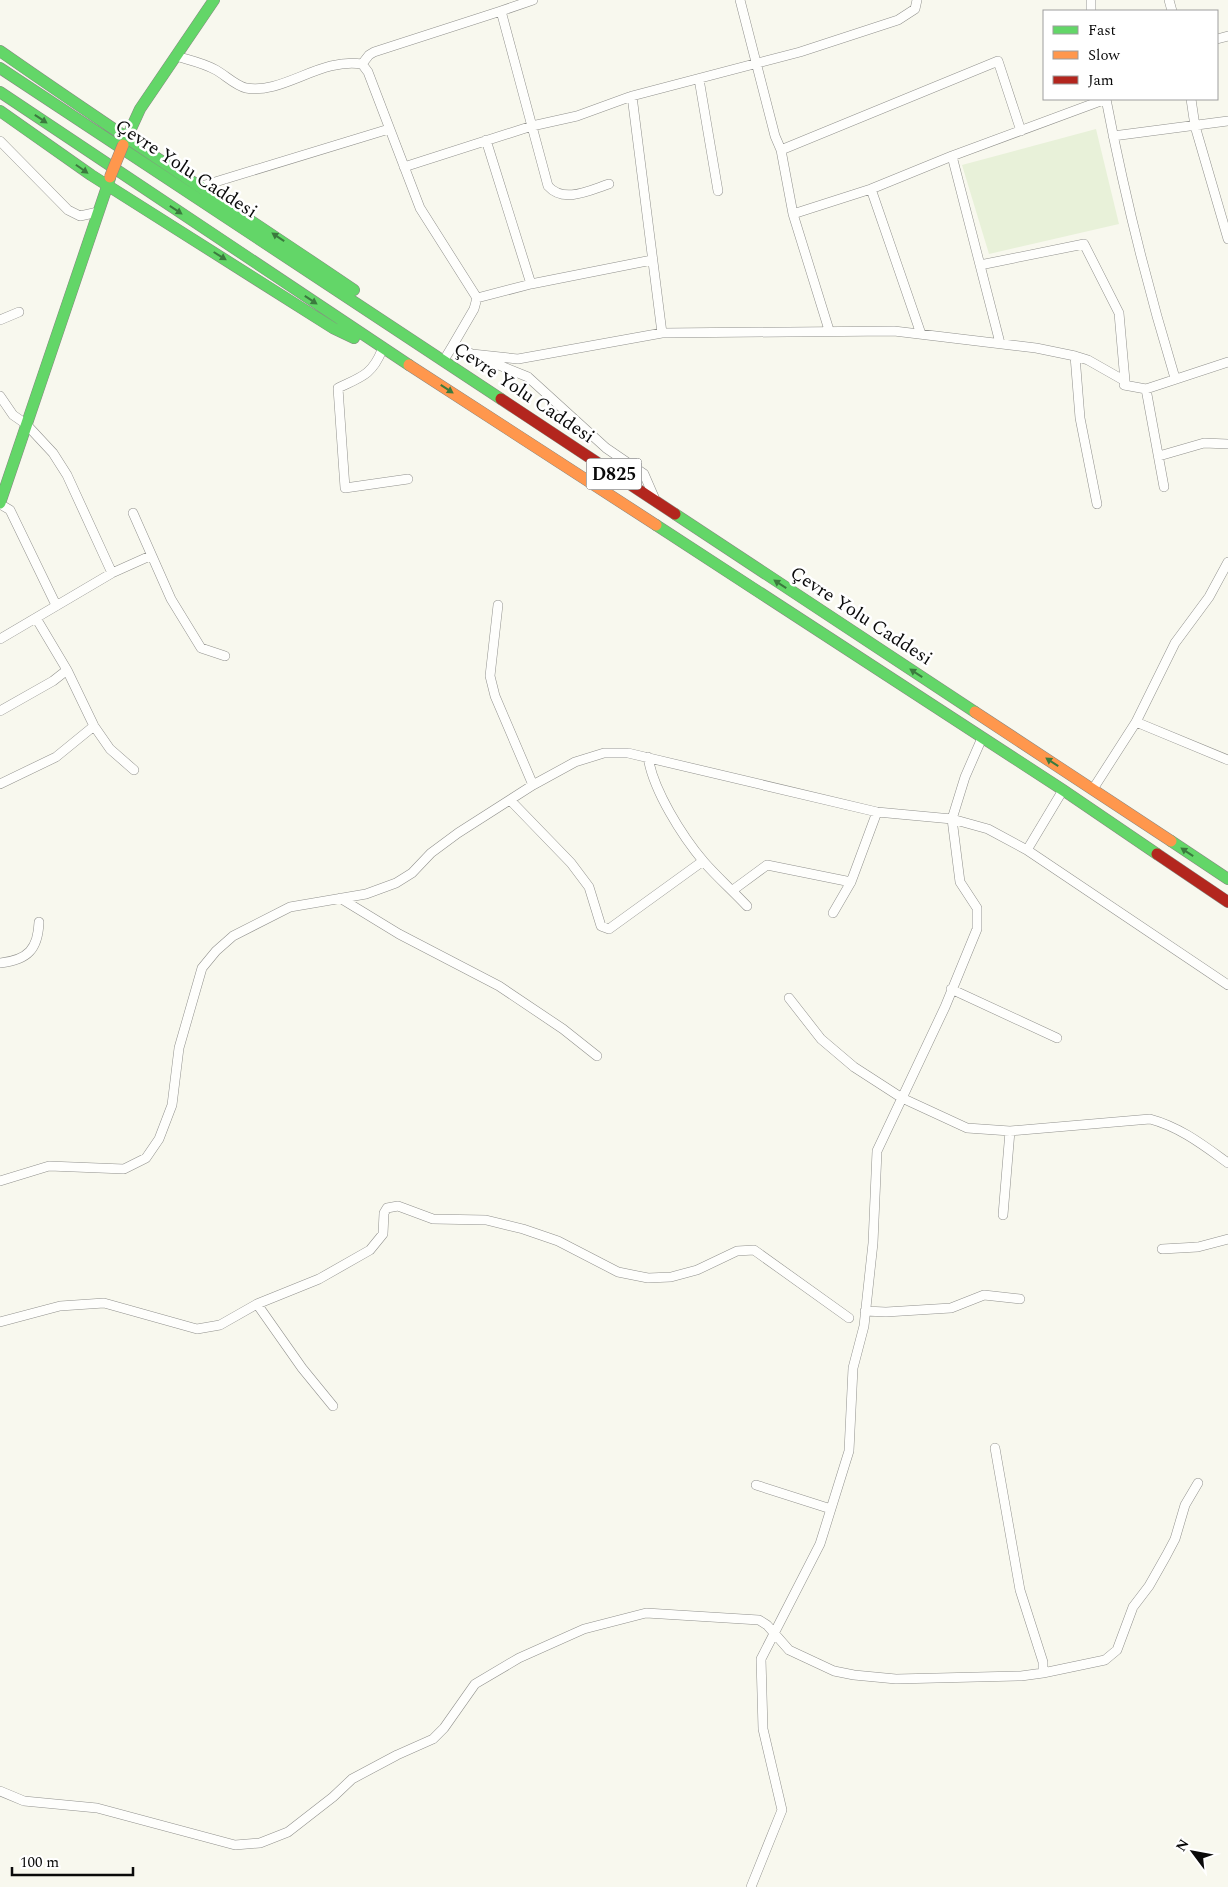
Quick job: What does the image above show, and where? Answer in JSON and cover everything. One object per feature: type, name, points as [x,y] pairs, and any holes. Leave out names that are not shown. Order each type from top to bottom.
[{"type":"main road","points":[[0,503],[98,212],[124,142],[140,109],[214,0]]},
{"type":"main road","points":[[0,51],[124,142],[202,186],[336,276],[444,360]]},
{"type":"main road","name":"Çevre Yolu Caddesi","points":[[0,68],[1228,879]]},
{"type":"main road","name":"Çevre Yolu Caddesi","points":[[0,92],[397,357],[1063,790],[1228,902]]},
{"type":"main road","points":[[0,111],[332,328],[397,357]]},
{"type":"street","points":[[362,64],[374,52],[533,0]]},
{"type":"street","points":[[740,0],[775,136],[781,150],[793,214],[829,330]]},
{"type":"street","points":[[404,167],[532,126],[577,116],[632,96],[800,52],[898,20],[915,9],[917,0]]},
{"type":"street","points":[[501,11],[548,186],[553,192],[563,196],[574,195],[609,184]]},
{"type":"street","points":[[176,56],[214,69],[245,88],[267,88],[330,65],[351,62],[362,64],[368,72],[420,208],[477,298],[474,309],[444,360]]},
{"type":"street","points":[[781,150],[998,61],[1021,131]]},
{"type":"street","points":[[699,79],[718,191]]},
{"type":"street","points":[[632,96],[662,333]]},
{"type":"street","points":[[793,214],[871,189],[952,156],[1103,100]]},
{"type":"street","points":[[1106,100],[1130,218],[1175,378]]},
{"type":"street","points":[[1191,100],[1195,126],[1228,239]]},
{"type":"street","points":[[1113,136],[1228,121]]},
{"type":"street","points":[[202,186],[389,129]]},
{"type":"street","points":[[486,140],[531,284]]},
{"type":"street","points":[[0,141],[68,210],[80,216],[98,212]]},
{"type":"street","points":[[952,156],[1000,343]]},
{"type":"street","points":[[871,189],[921,334]]},
{"type":"street","points":[[980,265],[1084,244],[1119,313],[1124,384],[1146,389],[1228,362]]},
{"type":"street","points":[[477,298],[531,284],[652,260]]},
{"type":"street","points":[[0,320],[19,312]]},
{"type":"street","points":[[472,354],[518,359],[662,333],[829,330],[921,334],[1000,343],[1075,356],[1088,360],[1125,381]]},
{"type":"street","points":[[453,345],[528,377],[606,448],[644,474],[657,503]]},
{"type":"street","points":[[382,350],[376,364],[367,375],[338,388],[345,488],[408,480]]},
{"type":"street","points":[[1075,356],[1080,418],[1097,504]]},
{"type":"street","points":[[1146,389],[1164,487]]},
{"type":"street","points":[[0,396],[13,415],[26,424],[53,453],[67,475],[112,573]]},
{"type":"street","points":[[1159,456],[1204,443],[1228,444]]},
{"type":"street","points":[[0,503],[10,510],[56,605]]},
{"type":"street","points":[[133,513],[150,556],[171,599],[201,648],[225,656]]},
{"type":"street","points":[[0,639],[112,573],[150,556]]},
{"type":"street","points":[[1092,789],[1136,722],[1175,643],[1209,597],[1228,562]]},
{"type":"street","points":[[498,605],[490,676],[495,696],[532,785]]},
{"type":"street","points":[[36,618],[68,670],[94,726],[110,749],[134,770]]},
{"type":"street","points":[[0,711],[53,681],[68,670]]},
{"type":"street","points":[[1136,722],[1228,760]]},
{"type":"street","points":[[0,784],[56,757],[94,726]]},
{"type":"street","points":[[751,1887],[782,1810],[763,1729],[761,1659],[820,1544],[849,1451],[853,1368],[865,1311],[872,1243],[877,1151],[977,929],[976,908],[960,882],[952,819],[965,777],[982,738]]},
{"type":"street","points":[[0,1181],[49,1166],[124,1169],[146,1158],[159,1139],[172,1105],[179,1048],[202,968],[216,950],[233,936],[290,907],[366,894],[396,883],[412,873],[431,853],[458,833],[532,785],[575,762],[604,754],[628,753],[877,812],[952,819],[988,829],[1026,850],[1228,985]]},
{"type":"street","points":[[648,757],[650,771],[665,805],[704,861],[747,906]]},
{"type":"street","points":[[1026,850],[1063,790]]},
{"type":"street","points":[[510,800],[571,863],[589,887],[601,926],[608,929],[704,861]]},
{"type":"street","points":[[833,913],[851,882],[877,812]]},
{"type":"street","points":[[733,890],[767,865],[851,882]]},
{"type":"street","points":[[340,898],[399,934],[499,986],[564,1029],[597,1056]]},
{"type":"street","points":[[0,963],[14,961],[29,953],[39,940],[40,922]]},
{"type":"street","points":[[951,989],[1057,1038]]},
{"type":"street","points":[[789,998],[821,1040],[854,1067],[902,1098],[967,1128],[1010,1130],[1150,1119],[1162,1121],[1181,1131],[1228,1163]]},
{"type":"street","points":[[1003,1215],[1010,1130]]},
{"type":"street","points":[[0,1322],[60,1306],[104,1303],[197,1329],[220,1325],[257,1304],[319,1279],[370,1250],[383,1234],[384,1213],[387,1208],[398,1206],[433,1219],[486,1220],[523,1230],[558,1241],[618,1272],[648,1278],[672,1278],[697,1270],[737,1251],[754,1250],[850,1318]]},
{"type":"street","points":[[1162,1249],[1198,1247],[1228,1239]]},
{"type":"street","points":[[865,1311],[886,1312],[951,1308],[984,1295],[1020,1299]]},
{"type":"street","points":[[257,1304],[302,1368],[333,1406]]},
{"type":"street","points":[[994,1448],[1020,1590],[1043,1662],[1043,1673]]},
{"type":"street","points":[[0,1791],[24,1801],[97,1808],[236,1845],[260,1843],[288,1832],[334,1797],[352,1779],[397,1755],[433,1739],[444,1728],[474,1684],[519,1658],[584,1629],[646,1613],[759,1620],[789,1650],[834,1671],[854,1675],[896,1679],[1021,1676],[1105,1660],[1117,1650],[1133,1607],[1149,1586],[1175,1539],[1185,1505],[1198,1482]]},
{"type":"street","points":[[756,1485],[831,1509]]},
{"type":"green space","points":[[1096,129],[1119,224],[989,254],[962,165]]},
{"type":"traffic: fast","points":[[124,144],[140,109],[214,0]]},
{"type":"traffic: fast","points":[[0,51],[132,142],[354,290]]},
{"type":"traffic: fast","points":[[0,68],[501,399]]},
{"type":"traffic: fast","points":[[0,92],[409,365]]},
{"type":"traffic: fast","points":[[0,111],[91,175],[333,328],[354,338]]},
{"type":"traffic: fast","points":[[0,503],[110,178]]},
{"type":"traffic: fast","points":[[675,514],[975,712]]},
{"type":"traffic: fast","points":[[656,525],[1063,790],[1157,854]]},
{"type":"traffic: fast","points":[[1171,841],[1228,879]]},
{"type":"traffic: slow","points":[[110,177],[123,145]]},
{"type":"traffic: slow","points":[[409,365],[656,525]]},
{"type":"traffic: slow","points":[[975,712],[1171,841]]},
{"type":"traffic: jam","points":[[501,399],[675,514]]},
{"type":"traffic: jam","points":[[1157,854],[1228,902]]}]
